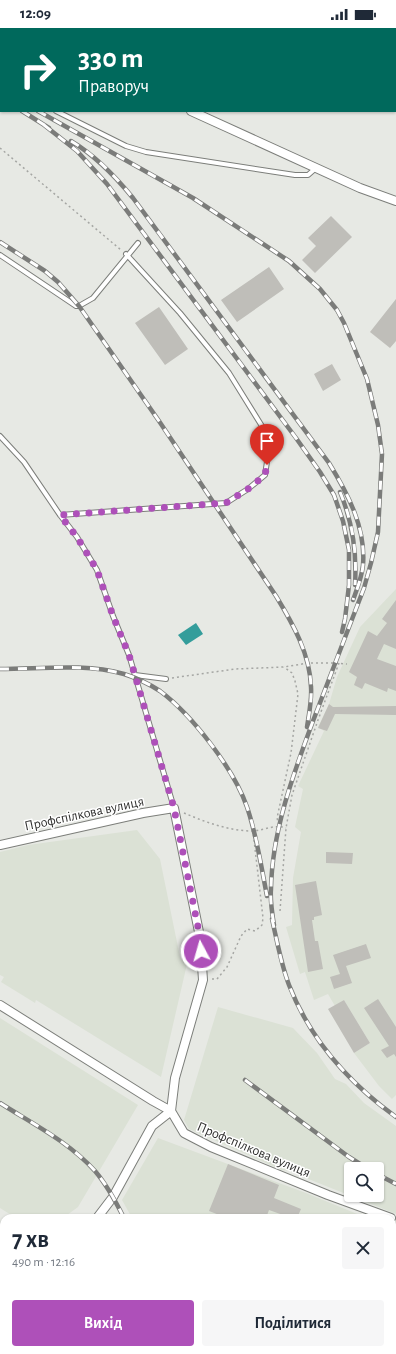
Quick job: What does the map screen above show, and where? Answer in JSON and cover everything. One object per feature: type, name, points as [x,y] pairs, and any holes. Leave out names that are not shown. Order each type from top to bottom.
[{"type":"street","points":[[193,112],[360,188],[395,202]]},
{"type":"street","points":[[100,1214],[113,1197],[152,1126],[171,1111],[175,1078],[203,980],[200,937],[174,808]]},
{"type":"street","name":"Профспілкова вулиця","points":[[0,845],[143,813],[174,808]]},
{"type":"street","points":[[0,1006],[171,1111]]},
{"type":"street","name":"Профспілкова вулиця","points":[[171,1111],[184,1133],[211,1147],[328,1195],[381,1214]]},
{"type":"lane","points":[[58,112],[126,146],[146,152],[295,175],[308,175],[316,167]]},
{"type":"lane","points":[[0,255],[76,306],[79,306],[94,298],[138,243]]},
{"type":"lane","points":[[60,515],[226,503],[248,489],[265,475],[268,455],[265,431],[229,372],[180,313],[127,255]]},
{"type":"lane","points":[[0,436],[24,462],[77,537],[97,570],[113,616],[129,655],[174,808]]},
{"type":"lane","points":[[135,675],[166,679]]},
{"type":"path","points":[[0,148],[127,255]]},
{"type":"path","points":[[166,679],[235,669],[284,667],[308,663],[347,664]]},
{"type":"path","points":[[280,911],[286,828],[292,795],[339,663]]},
{"type":"path","points":[[280,825],[277,818],[291,753],[298,694],[292,673],[284,667]]},
{"type":"path","points":[[174,808],[194,818],[225,828],[253,831],[280,825],[286,828]]},
{"type":"path","points":[[203,980],[218,979],[227,967],[244,932],[247,929],[255,931],[262,925],[264,918],[253,831]]},
{"type":"shaded area","points":[[396,589],[396,1095],[392,1099],[379,1086],[354,1053],[370,1043],[344,1000],[335,1006],[328,994],[314,1000],[305,972],[300,974],[286,927],[292,925],[293,878],[301,832],[295,827],[303,789],[298,786],[324,731],[318,727],[329,704],[337,677],[360,627]]},
{"type":"shaded area","points":[[137,830],[160,859],[180,957],[187,964],[161,1077],[36,1000],[35,1003],[1,982],[4,977],[0,975],[0,852],[28,845]]},
{"type":"shaded area","points":[[218,1007],[293,1028],[317,1053],[335,1079],[346,1084],[364,1103],[396,1126],[396,1214],[366,1202],[384,1202],[384,1162],[344,1162],[344,1193],[306,1178],[296,1172],[282,1170],[189,1129],[184,1120]]},
{"type":"shaded area","points":[[0,1018],[138,1105],[78,1207],[68,1214],[10,1214],[0,1208]]},
{"type":"shaded area","points":[[158,1138],[306,1193],[357,1214],[130,1214],[122,1200]]},
{"type":"water","points":[[196,623],[203,634],[186,645],[178,635]]},
{"type":"building","points":[[331,216],[352,237],[315,273],[302,260],[316,246],[308,238]]},
{"type":"building","points":[[269,267],[284,289],[237,322],[221,300]]},
{"type":"building","points":[[396,299],[396,341],[390,348],[370,332]]},
{"type":"building","points":[[159,307],[188,349],[165,365],[135,323]]},
{"type":"building","points":[[332,364],[341,380],[323,391],[314,374]]},
{"type":"building","points":[[396,600],[396,649],[384,644],[377,659],[396,666],[396,691],[388,688],[387,692],[365,683],[362,689],[354,685],[357,677],[349,672],[368,631],[377,636],[387,623],[382,619]]},
{"type":"building","points":[[329,704],[333,707],[396,706],[396,715],[335,714],[327,731],[318,728]]},
{"type":"building","points":[[326,852],[353,853],[352,864],[326,863]]},
{"type":"building","points":[[316,881],[322,915],[314,917],[314,920],[312,920],[315,941],[318,941],[323,969],[308,972],[295,885]]},
{"type":"building","points":[[366,944],[371,958],[346,966],[352,983],[334,989],[330,977],[340,974],[333,955]]},
{"type":"building","points":[[378,999],[396,1027],[396,1057],[394,1054],[387,1058],[381,1050],[389,1046],[364,1008]]},
{"type":"building","points":[[344,1000],[370,1043],[354,1053],[328,1009]]},
{"type":"building","points":[[228,1164],[279,1185],[274,1198],[301,1209],[299,1214],[280,1214],[269,1210],[268,1214],[217,1214],[209,1211]]},
{"type":"railway","points":[[24,112],[49,128]]},
{"type":"railway","points":[[40,112],[193,198],[289,261],[320,289],[337,310],[344,323],[367,379],[378,425],[382,454],[378,532],[364,588],[305,741],[279,825],[272,867],[271,898],[274,925]]},
{"type":"railway","points":[[44,125],[77,151],[107,184],[296,438],[334,495],[343,521],[349,550],[349,585],[342,632]]},
{"type":"railway","points":[[71,141],[89,153],[105,167],[133,198],[329,463],[349,499],[359,525],[362,538],[363,565],[353,600]]},
{"type":"railway","points":[[0,242],[45,271],[58,282],[79,306],[159,421],[276,596],[300,640],[308,663],[311,692],[307,727]]},
{"type":"railway","points":[[340,492],[351,526],[355,549],[355,585]]},
{"type":"railway","points":[[0,669],[62,667],[109,671],[124,674],[143,681],[160,691],[172,701],[211,744],[241,792],[254,829],[267,896]]},
{"type":"railway","points":[[272,919],[286,977],[308,1024],[320,1042],[347,1075],[362,1090],[396,1117]]},
{"type":"railway","points":[[245,1080],[357,1162]]},
{"type":"railway","points":[[0,1103],[62,1142],[85,1161],[103,1182],[122,1214]]},
{"type":"railway","points":[[384,1178],[396,1184]]},
{"type":"route","points":[[201,951],[200,937],[174,808],[129,655],[113,616],[97,570],[77,537],[60,515],[226,503],[248,489],[265,475],[267,465]]}]
